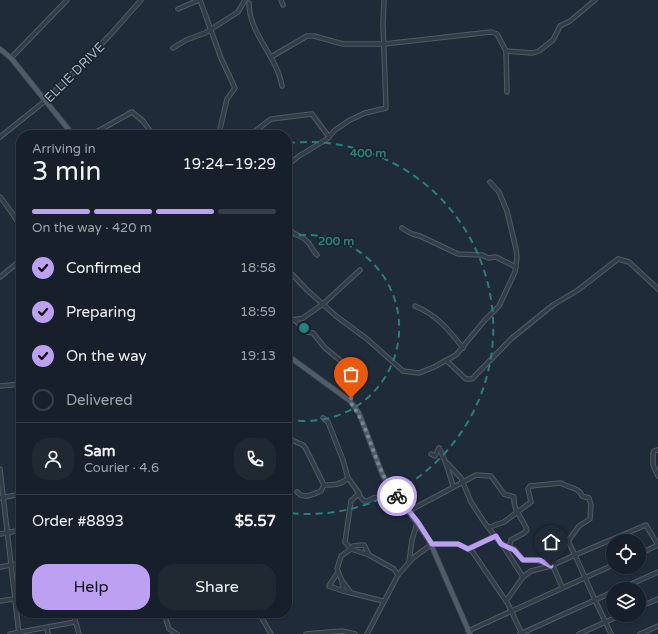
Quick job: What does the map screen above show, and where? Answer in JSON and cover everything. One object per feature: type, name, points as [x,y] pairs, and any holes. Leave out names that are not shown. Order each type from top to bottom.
[{"type":"main road","points":[[0,49],[11,58],[68,130]]},
{"type":"main road","points":[[292,359],[350,402],[359,414],[378,467],[391,489],[418,522],[432,544],[469,633]]},
{"type":"street","points":[[11,58],[67,0]]},
{"type":"street","name":"ELLIE DRIVE","points":[[0,137],[45,101],[111,34],[141,0]]},
{"type":"street","points":[[178,10],[199,0],[225,68],[235,84],[235,88],[227,99],[220,130]]},
{"type":"street","points":[[172,48],[186,40],[205,33],[210,28],[238,12],[247,1],[253,0]]},
{"type":"street","points":[[281,0],[283,5]]},
{"type":"street","points":[[292,162],[328,138],[335,130],[364,113],[386,108],[384,0]]},
{"type":"street","points":[[506,51],[533,53],[539,51],[553,40],[560,26],[570,21],[595,0]]},
{"type":"street","points":[[247,1],[252,20],[265,50],[279,71],[282,86]]},
{"type":"street","points":[[271,57],[307,36],[314,36],[343,44],[384,44],[490,32],[498,34],[506,51],[507,92]]},
{"type":"street","points":[[100,130],[132,112],[149,130]]},
{"type":"street","points":[[257,130],[271,119],[310,114],[314,115],[328,138]]},
{"type":"street","points":[[292,274],[323,304],[403,371],[419,373],[447,361],[456,356],[484,321],[499,306],[516,267],[516,249],[507,211],[499,192],[490,182]]},
{"type":"street","points":[[0,197],[6,203],[16,219]]},
{"type":"street","points":[[402,228],[412,234],[420,236],[458,254],[488,258],[496,257],[516,267]]},
{"type":"street","points":[[292,233],[308,241],[312,250],[317,255]]},
{"type":"street","points":[[447,361],[466,379],[472,379],[512,338],[553,305],[578,290],[618,259],[629,262],[658,289]]},
{"type":"street","points":[[0,277],[16,264]]},
{"type":"street","points":[[294,320],[303,318],[323,304],[360,270]]},
{"type":"street","points":[[415,306],[430,313],[441,321],[463,348]]},
{"type":"street","points":[[292,318],[307,332],[313,333],[325,348],[346,365],[353,384],[350,402]]},
{"type":"street","points":[[0,386],[16,384]]},
{"type":"street","points":[[323,418],[328,422],[343,460],[348,478],[355,485],[359,495],[364,501],[385,496],[391,489]]},
{"type":"street","points":[[292,440],[303,445],[306,449],[324,485]]},
{"type":"street","points":[[431,454],[435,456],[439,448],[447,463],[463,482],[478,514],[496,536],[523,577]]},
{"type":"street","points":[[658,450],[653,452],[653,465],[658,476]]},
{"type":"street","points":[[447,463],[448,472],[453,486]]},
{"type":"street","points":[[0,469],[1,498],[7,533],[16,616]]},
{"type":"street","points":[[409,511],[476,475],[491,476],[504,494],[514,497],[514,504],[517,513],[527,530],[511,540],[509,548]]},
{"type":"street","points":[[324,485],[336,485],[344,482],[348,478]]},
{"type":"street","points":[[490,528],[504,522],[532,502],[528,489],[530,486],[561,483],[576,489],[581,492],[582,496],[589,498],[591,505],[590,519],[579,526],[568,541],[611,634]]},
{"type":"street","points":[[297,492],[301,496],[305,497],[321,490],[324,485]]},
{"type":"street","points":[[1,498],[16,495]]},
{"type":"street","points":[[359,495],[351,500],[345,542],[351,549],[369,555],[394,570],[398,575]]},
{"type":"street","points":[[409,562],[412,540],[416,524],[418,522]]},
{"type":"street","points":[[506,601],[523,577],[531,571],[551,566],[646,525],[658,545],[646,551]]},
{"type":"street","points":[[0,534],[16,531]]},
{"type":"street","points":[[468,549],[496,536]]},
{"type":"street","points":[[367,634],[398,575],[409,562],[432,544],[458,544],[472,551],[506,601],[521,634],[606,595]]},
{"type":"street","points":[[501,544],[514,550],[523,560],[540,560],[554,568],[562,588]]},
{"type":"street","points":[[351,593],[342,581],[338,572],[337,569],[339,559],[353,546],[364,545],[369,555]]},
{"type":"street","points":[[0,567],[16,564]]},
{"type":"street","points":[[469,633],[511,611],[606,568]]},
{"type":"street","points":[[338,572],[330,586],[343,591],[383,601]]},
{"type":"street","points":[[636,582],[658,572]]},
{"type":"street","points":[[342,581],[343,591]]},
{"type":"street","points":[[0,601],[14,599]]},
{"type":"street","points":[[646,604],[658,599]]},
{"type":"street","points":[[16,618],[18,633]]},
{"type":"street","points":[[74,618],[78,634]]},
{"type":"street","points":[[166,618],[169,629],[177,634]]},
{"type":"street","points":[[262,618],[271,634]]},
{"type":"street","points":[[10,634],[75,622]]},
{"type":"street","points":[[578,634],[605,622]]},
{"type":"street","points":[[640,634],[658,626]]},
{"type":"street","points":[[47,628],[48,634]]},
{"type":"street","points":[[306,634],[342,631],[355,634]]},
{"type":"way so far","points":[[351,398],[350,402],[359,414],[366,430],[378,467],[397,496]]},
{"type":"route","points":[[397,496],[418,522],[432,544],[458,544],[468,549],[496,536],[501,544],[514,550],[523,560],[540,560],[551,566]]}]
